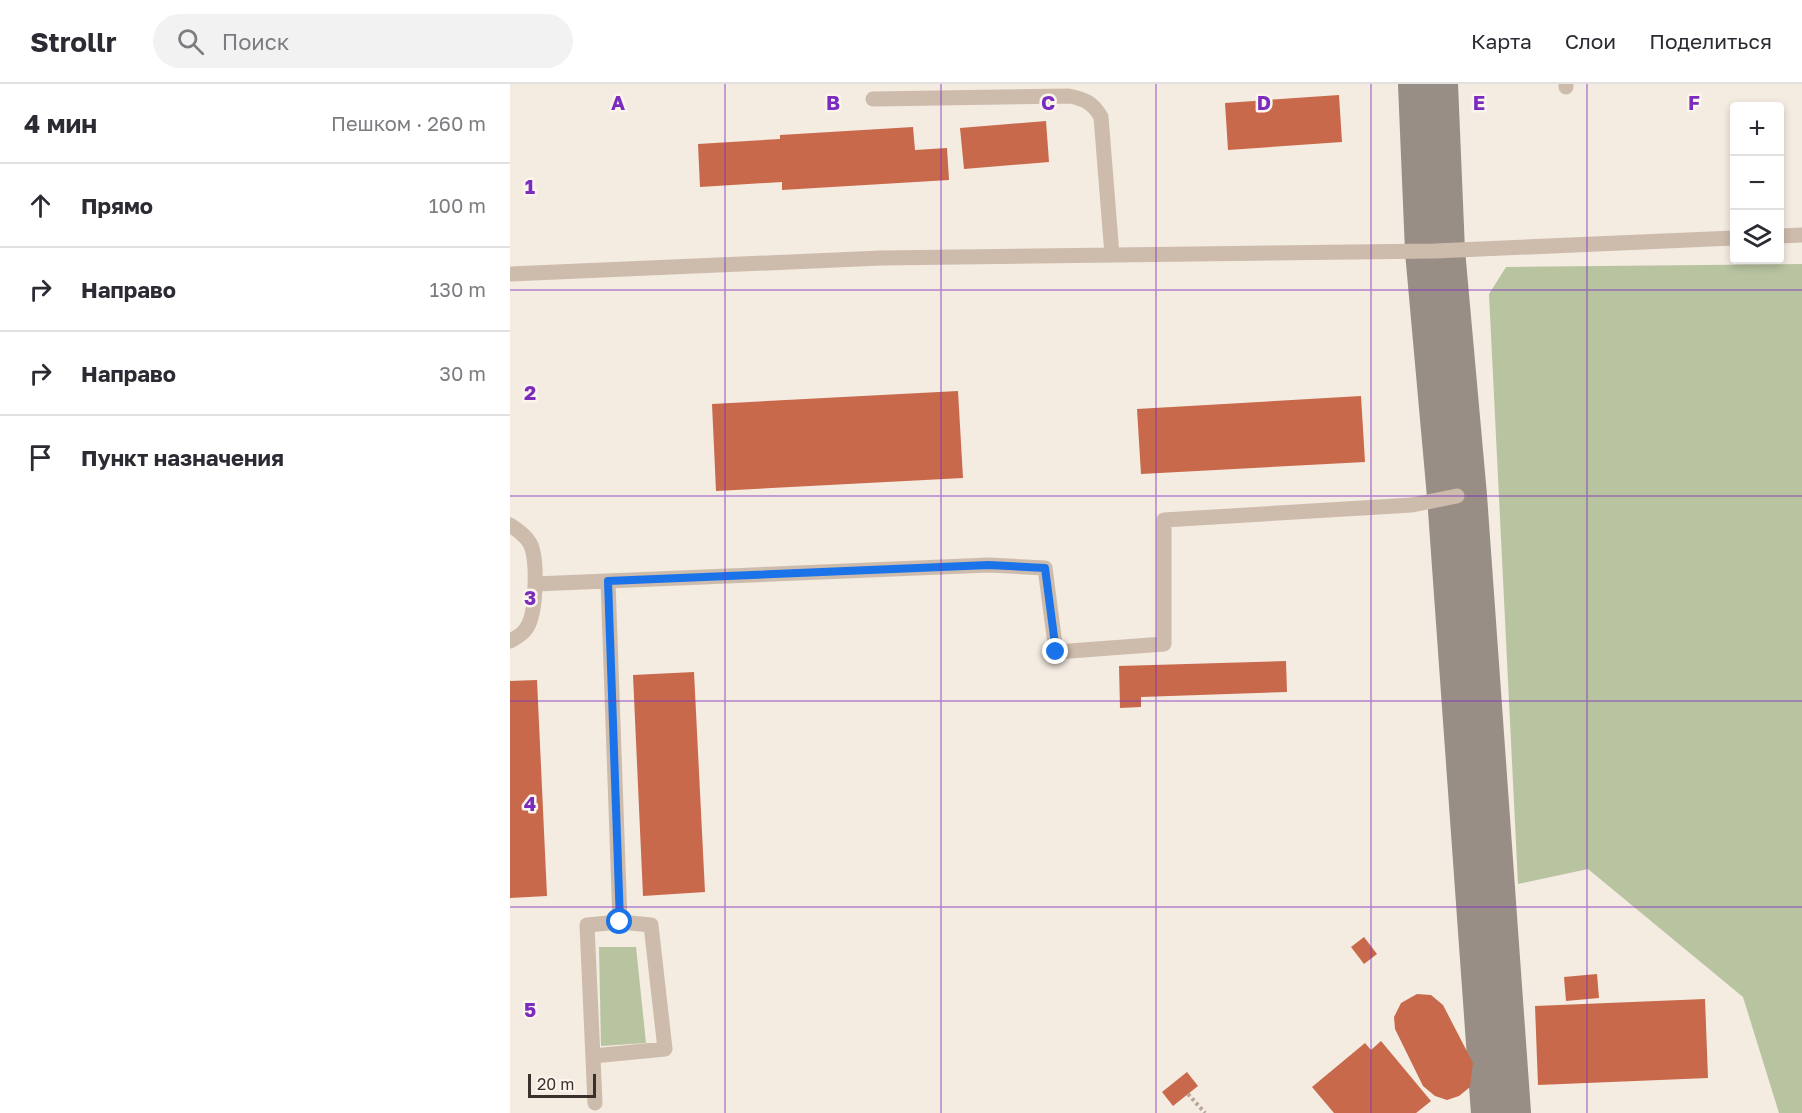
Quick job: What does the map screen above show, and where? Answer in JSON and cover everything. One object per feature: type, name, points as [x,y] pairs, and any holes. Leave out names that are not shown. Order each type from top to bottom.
[{"type":"lane","points":[[873,99],[1069,96],[1085,99],[1096,107],[1101,117],[1112,255]]},
{"type":"lane","points":[[1784,236],[1802,235]]},
{"type":"lane","points":[[510,274],[881,258],[1435,251],[1730,238]]},
{"type":"lane","points":[[535,584],[989,565],[1045,568],[1056,652],[1164,644],[1164,520],[1412,505],[1457,496]]},
{"type":"lane","points":[[510,525],[522,532],[532,548],[535,584],[533,616],[525,631],[510,641]]},
{"type":"lane","points":[[608,581],[620,922]]},
{"type":"lane","points":[[593,1056],[665,1049],[651,925],[620,922],[587,925],[595,1102]]},
{"type":"path","points":[[1188,1094],[1206,1113]]},
{"type":"green space","points":[[1802,264],[1802,1113],[1779,1113],[1743,997],[1588,869],[1518,884],[1489,294],[1506,267]]},
{"type":"green space","points":[[599,947],[636,947],[646,1043],[601,1046]]},
{"type":"building","points":[[1339,95],[1342,142],[1228,150],[1225,103]]},
{"type":"building","points":[[1046,121],[1049,162],[964,169],[960,128]]},
{"type":"building","points":[[913,127],[915,150],[947,148],[949,180],[782,190],[782,182],[700,187],[698,144],[780,139],[780,135]]},
{"type":"building","points":[[958,391],[963,478],[716,491],[712,404]]},
{"type":"building","points":[[1361,396],[1365,462],[1141,474],[1137,409]]},
{"type":"building","points":[[1286,661],[1287,692],[1141,697],[1141,707],[1120,708],[1119,666]]},
{"type":"building","points":[[694,672],[705,892],[643,896],[633,675]]},
{"type":"building","points":[[537,680],[547,896],[510,898],[510,681]]},
{"type":"building","points":[[1364,937],[1377,954],[1364,964],[1351,947]]},
{"type":"building","points":[[1597,974],[1599,998],[1566,1001],[1564,977]]},
{"type":"building","points":[[1417,994],[1431,995],[1443,1005],[1473,1063],[1470,1087],[1459,1096],[1447,1100],[1435,1096],[1423,1086],[1395,1029],[1394,1017],[1401,1003]]},
{"type":"building","points":[[1705,999],[1708,1078],[1538,1085],[1535,1006]]},
{"type":"building","points":[[1381,1041],[1431,1101],[1416,1113],[1334,1113],[1312,1087],[1365,1043],[1371,1050]]},
{"type":"building","points":[[1187,1072],[1198,1086],[1173,1106],[1162,1092]]},
{"type":"taxiway","points":[[1428,84],[1435,251],[1457,496],[1501,1113]]},
{"type":"route","points":[[620,922],[608,581],[989,565],[1045,568],[1056,652]]}]
